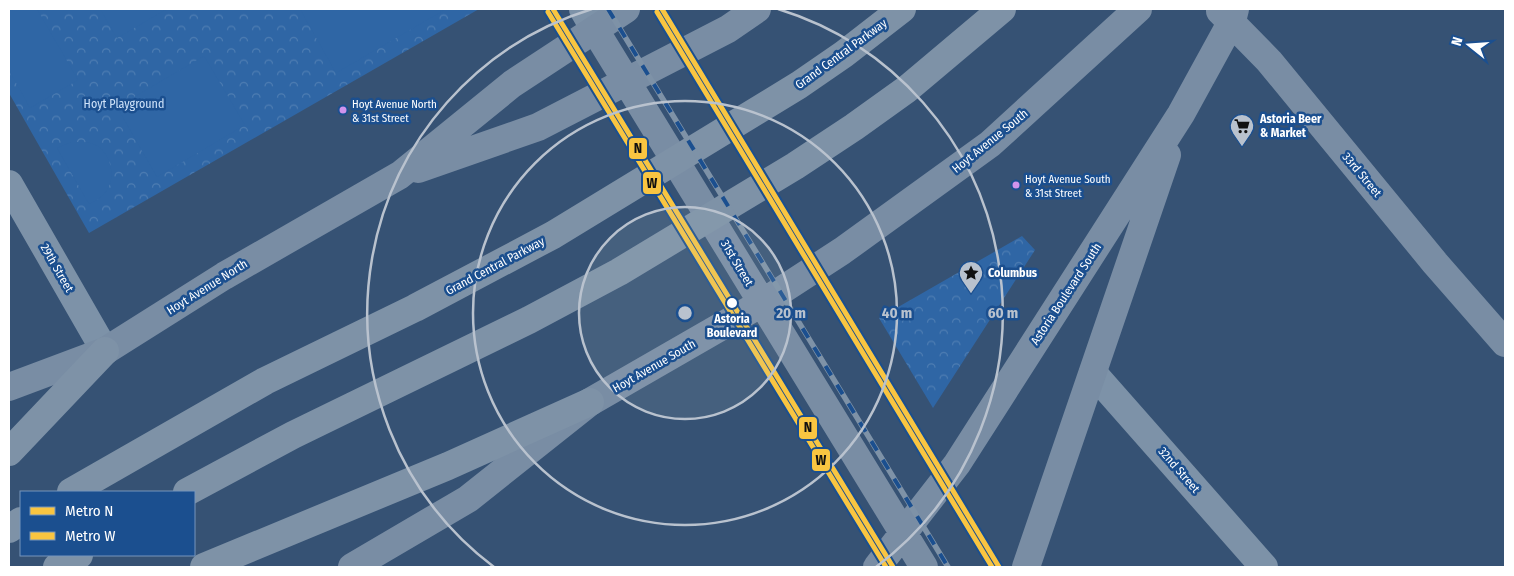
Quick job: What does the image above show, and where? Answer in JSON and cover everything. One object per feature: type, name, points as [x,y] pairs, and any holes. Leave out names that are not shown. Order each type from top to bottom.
[{"type":"highway","name":"Grand Central Parkway","points":[[73,491],[264,381],[415,308],[561,231],[799,85],[844,54],[902,9]]},
{"type":"highway","points":[[190,491],[293,435],[521,324],[619,272],[795,166],[854,127],[907,89],[1002,9]]},
{"type":"highway","points":[[9,452],[105,351]]},
{"type":"highway","points":[[204,567],[448,466],[590,402]]},
{"type":"highway","points":[[9,529],[20,522]]},
{"type":"highway","points":[[57,567],[77,556]]},
{"type":"main road","name":"Hoyt Avenue North","points":[[9,387],[105,351],[224,276],[400,175],[589,19],[626,9]]},
{"type":"main road","name":"Hoyt Avenue North","points":[[400,175],[538,127],[728,29],[757,9]]},
{"type":"main road","name":"Hoyt Avenue South","points":[[352,567],[468,499],[590,402],[762,303],[842,251],[990,144],[1138,9]]},
{"type":"main road","name":"Astoria Boulevard South","points":[[877,567],[957,464],[1181,114],[1228,13]]},
{"type":"main road","name":"33rd Street","points":[[1228,13],[1435,263],[1505,343]]},
{"type":"main road","name":"31st Street","points":[[589,19],[924,567]]},
{"type":"main road","points":[[1026,567],[1181,114]]},
{"type":"street","name":"29th Street","points":[[9,184],[105,351]]},
{"type":"street","name":"32nd Street","points":[[1093,373],[1264,567]]},
{"type":"green space","name":"Hoyt Playground","points":[[9,9],[479,9],[89,233],[9,93]]},
{"type":"green space","points":[[9,9],[37,9],[78,80],[30,108],[9,70]]},
{"type":"green space","points":[[100,9],[167,9],[117,38]]},
{"type":"green space","points":[[300,9],[446,9],[336,73]]},
{"type":"green space","points":[[204,56],[245,125],[157,177],[117,107]]},
{"type":"green space","points":[[71,142],[95,144],[103,151],[110,163],[111,177],[107,190],[101,197],[89,204],[57,148]]},
{"type":"green space","points":[[1022,236],[1035,250],[933,408],[879,318]]},
{"type":"railway","points":[[608,9],[948,567]]},
{"type":"metro line","name":"N","points":[[553,9],[893,567]]},
{"type":"metro line","name":"N","points":[[662,9],[999,567]]},
{"type":"metro line","name":"W","points":[[548,12],[886,567]]},
{"type":"metro line","name":"W","points":[[657,12],[992,567]]},
{"type":"place","name":"Hoyt Avenue North & 31st Street","points":[[343,110]]},
{"type":"place","name":"Astoria Beer & Market","points":[[1242,147]]},
{"type":"place","name":"Hoyt Avenue South & 31st Street","points":[[1016,185]]},
{"type":"place","name":"Columbus","points":[[971,294]]},
{"type":"place","name":"Astoria Boulevard","points":[[732,303]]}]
